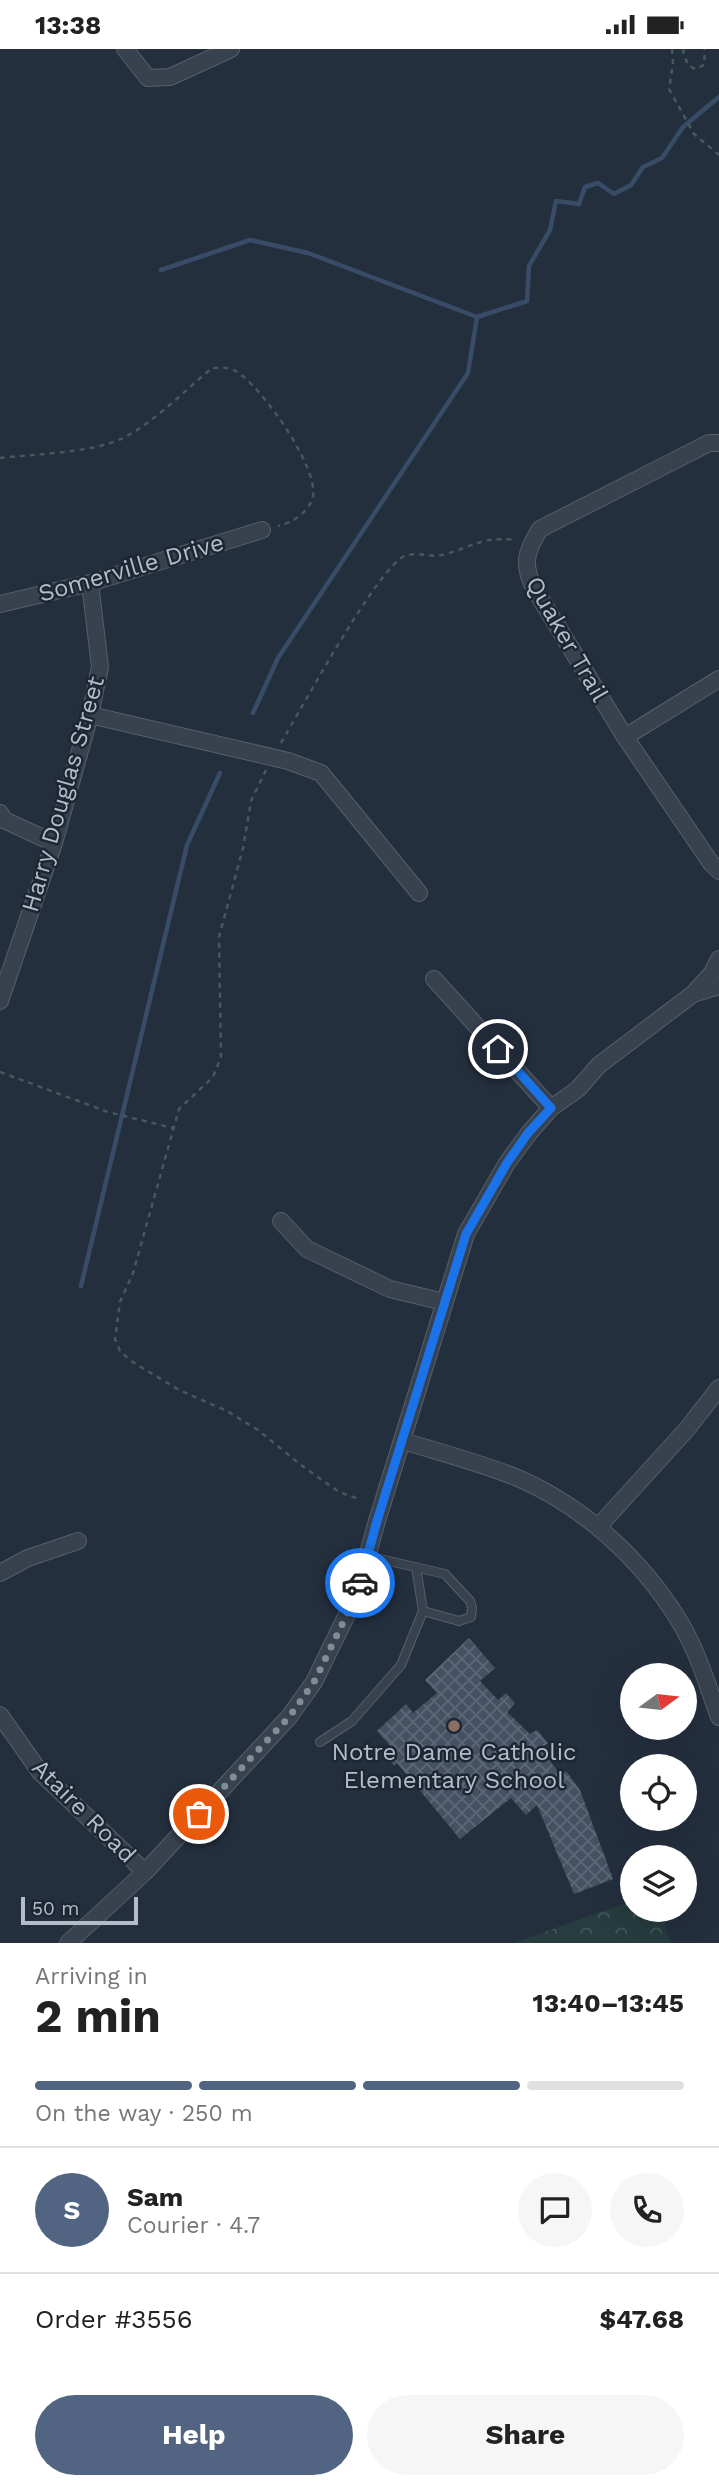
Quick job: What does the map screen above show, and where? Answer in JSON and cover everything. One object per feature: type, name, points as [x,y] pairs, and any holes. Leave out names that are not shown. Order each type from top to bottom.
[{"type":"street","points":[[125,49],[148,78],[170,77],[231,49]]},
{"type":"street","name":"Quaker Trail","points":[[719,443],[709,443],[540,529],[532,541],[525,566],[528,576],[625,737],[715,867],[719,883]]},
{"type":"street","name":"Somerville Drive","points":[[0,604],[90,583],[262,530]]},
{"type":"street","name":"Harry Douglas Street","points":[[0,1001],[54,843],[90,715],[100,667],[90,583]]},
{"type":"street","points":[[625,737],[719,679]]},
{"type":"street","points":[[90,715],[273,757],[321,773],[418,893]]},
{"type":"street","points":[[0,813],[5,820],[54,843]]},
{"type":"street","points":[[68,1943],[145,1872],[289,1717],[314,1682],[356,1596],[466,1234],[507,1163],[528,1133],[551,1108],[578,1089],[599,1065],[692,994],[712,973],[719,959]]},
{"type":"street","points":[[434,979],[551,1108]]},
{"type":"street","points":[[692,994],[719,986]]},
{"type":"street","points":[[281,1221],[307,1249],[390,1289],[444,1302]]},
{"type":"street","points":[[599,1526],[687,1429],[719,1388]]},
{"type":"street","points":[[403,1441],[471,1461],[522,1480],[599,1526],[642,1572],[678,1619],[716,1696],[719,1717]]},
{"type":"street","points":[[0,1573],[28,1558],[78,1541]]},
{"type":"street","name":"Ataire Road","points":[[0,1715],[40,1772],[145,1872]]},
{"type":"lane","points":[[367,1556],[445,1574],[470,1601],[472,1608],[471,1617],[458,1621],[423,1611]]},
{"type":"lane","points":[[320,1742],[352,1721],[401,1665],[423,1611],[416,1567]]},
{"type":"path","points":[[672,49],[673,64],[669,89],[693,132],[719,155]]},
{"type":"path","points":[[684,49],[688,65],[695,69],[704,65],[705,49]]},
{"type":"path","points":[[0,458],[95,446],[122,438],[154,416],[212,367],[232,369],[258,390],[296,444],[308,470],[314,494],[309,507],[288,524],[262,530]]},
{"type":"path","points":[[359,1499],[339,1492],[258,1430],[227,1411],[179,1390],[131,1361],[120,1351],[115,1339],[120,1302],[133,1273],[179,1109],[213,1077],[220,1057],[219,937],[243,848],[251,801],[273,757],[365,602],[388,569],[403,556],[422,552],[439,556],[494,538],[532,541]]},
{"type":"path","points":[[0,1072],[108,1112],[173,1128]]},
{"type":"green space","points":[[620,1905],[620,1922],[664,1922],[671,1943],[513,1943]]},
{"type":"building","points":[[469,1638],[495,1668],[480,1681],[498,1700],[506,1693],[515,1703],[507,1712],[530,1734],[537,1730],[548,1743],[540,1749],[561,1775],[566,1771],[580,1790],[613,1879],[574,1894],[537,1805],[526,1815],[511,1798],[460,1839],[397,1763],[394,1766],[387,1757],[395,1751],[377,1731],[406,1704],[413,1713],[437,1693],[425,1680]]},
{"type":"waterway","points":[[161,270],[250,240],[308,253],[477,317],[527,301],[529,266],[550,230],[556,201],[579,204],[585,187],[598,183],[614,194],[631,185],[643,167],[662,158],[683,127],[719,97]]},
{"type":"waterway","points":[[253,713],[278,658],[468,373],[477,317]]},
{"type":"waterway","points":[[81,1286],[187,845],[220,773]]},
{"type":"way so far","points":[[199,1814],[289,1717],[314,1682],[331,1651],[360,1583]]},
{"type":"place","name":"Notre Dame Catholic Elementary School","points":[[454,1726]]},
{"type":"route","points":[[360,1583],[466,1234],[507,1163],[528,1133],[551,1108],[498,1049]]}]
